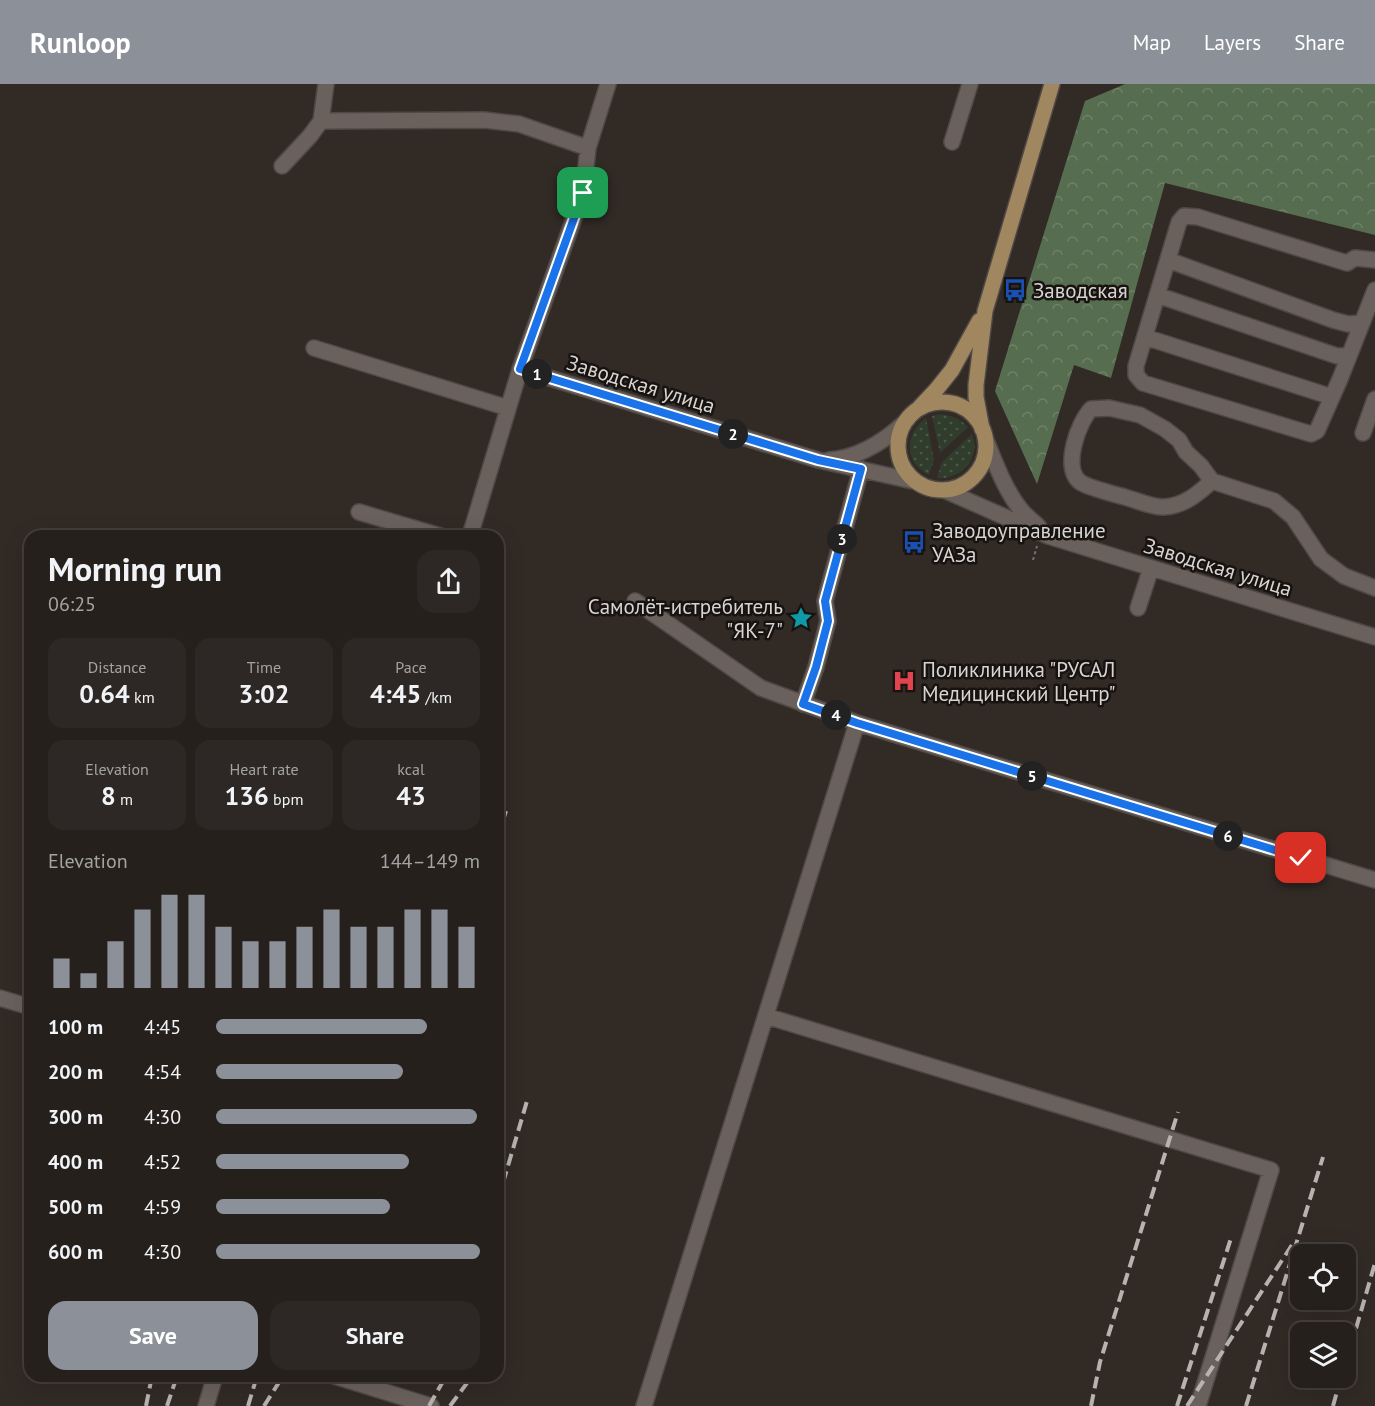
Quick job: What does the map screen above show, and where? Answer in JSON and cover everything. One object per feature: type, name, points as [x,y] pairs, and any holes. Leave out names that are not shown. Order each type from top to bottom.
[{"type":"main road","points":[[985,310],[952,370],[936,390],[910,415],[899,434],[897,447],[899,459],[905,471],[914,481],[928,487],[944,490],[966,483],[981,467],[985,456],[984,434],[976,397],[985,310],[1052,84]]},
{"type":"main road","points":[[919,408],[940,402],[962,407],[978,421],[984,434]]},
{"type":"street","points":[[282,166],[321,121],[326,84]]},
{"type":"street","points":[[472,530],[520,369],[583,193],[588,148],[608,84]]},
{"type":"street","points":[[952,142],[970,84]]},
{"type":"street","points":[[321,121],[484,120],[519,124],[588,148]]},
{"type":"street","points":[[1375,260],[1355,258],[1347,263],[1198,217],[1184,216],[1179,222],[1136,366],[1136,375],[1143,382],[1311,434],[1317,431],[1375,290]]},
{"type":"street","points":[[1168,260],[1333,320],[1348,324],[1362,323]]},
{"type":"street","points":[[1157,296],[1337,356],[1349,356]]},
{"type":"street","points":[[1145,337],[1332,397]]},
{"type":"street","points":[[314,348],[508,408]]},
{"type":"street","name":"Заводская улица","points":[[520,369],[820,460],[914,481]]},
{"type":"street","points":[[1363,433],[1375,399]]},
{"type":"street","points":[[1212,481],[1199,493],[1182,503],[1163,508],[1080,482],[1073,473],[1072,455],[1083,418],[1091,409],[1109,408],[1140,415],[1165,429],[1179,440],[1186,452],[1201,466],[1212,481],[1274,501],[1293,517],[1321,559],[1344,576],[1375,588]]},
{"type":"street","points":[[820,460],[848,456],[870,447],[888,437],[903,424]]},
{"type":"street","points":[[984,434],[996,464],[1020,509],[1048,536]]},
{"type":"street","points":[[803,704],[828,621],[825,601],[861,469]]},
{"type":"street","name":"Заводская улица","points":[[944,490],[1048,536],[1375,638]]},
{"type":"street","points":[[359,512],[420,530]]},
{"type":"street","points":[[1138,608],[1151,568]]},
{"type":"street","points":[[635,600],[761,688],[803,704],[857,723],[1375,880]]},
{"type":"street","points":[[644,1406],[857,723]]},
{"type":"street","points":[[0,998],[24,1005]]},
{"type":"street","points":[[766,1016],[1271,1170],[1198,1406]]},
{"type":"street","points":[[206,1406],[213,1382]]},
{"type":"street","points":[[353,1382],[431,1406]]},
{"type":"green space","points":[[1125,84],[1375,84],[1375,235],[1165,183],[1111,378],[1074,365],[1037,484],[995,391],[1085,101]]},
{"type":"green space","points":[[939,414],[955,418],[968,427],[940,453],[932,416]]},
{"type":"green space","points":[[926,418],[934,460],[929,475],[915,463],[910,448],[914,432]]},
{"type":"green space","points":[[972,434],[974,451],[967,466],[954,475],[937,478],[942,462]]},
{"type":"railway","points":[[504,817],[506,811]]},
{"type":"railway","points":[[504,1180],[527,1101]]},
{"type":"railway","points":[[1091,1406],[1100,1362],[1178,1112]]},
{"type":"railway","points":[[1246,1406],[1323,1157]]},
{"type":"railway","points":[[1177,1406],[1232,1235]]},
{"type":"railway","points":[[1187,1406],[1290,1248]]},
{"type":"railway","points":[[1356,1329],[1375,1263]]},
{"type":"railway","points":[[146,1406],[151,1382]]},
{"type":"railway","points":[[167,1406],[175,1382]]},
{"type":"railway","points":[[248,1406],[255,1382]]},
{"type":"railway","points":[[264,1406],[279,1382]]},
{"type":"railway","points":[[429,1406],[443,1382]]},
{"type":"railway","points":[[450,1406],[468,1382]]},
{"type":"railway","points":[[1333,1406],[1338,1388]]},
{"type":"place","name":"Заводская","points":[[1015,290]]},
{"type":"place","name":"Заводоуправление УАЗа","points":[[914,542]]},
{"type":"place","name":"Самолёт-истребитель \"ЯК-7\"","points":[[801,618]]},
{"type":"place","name":"Поликлиника \"РУСАЛ Медицинский Центр\"","points":[[904,681]]},
{"type":"route","points":[[583,193],[520,369],[818,460],[861,469],[825,601],[828,621],[803,704],[857,723],[1301,858]]}]
